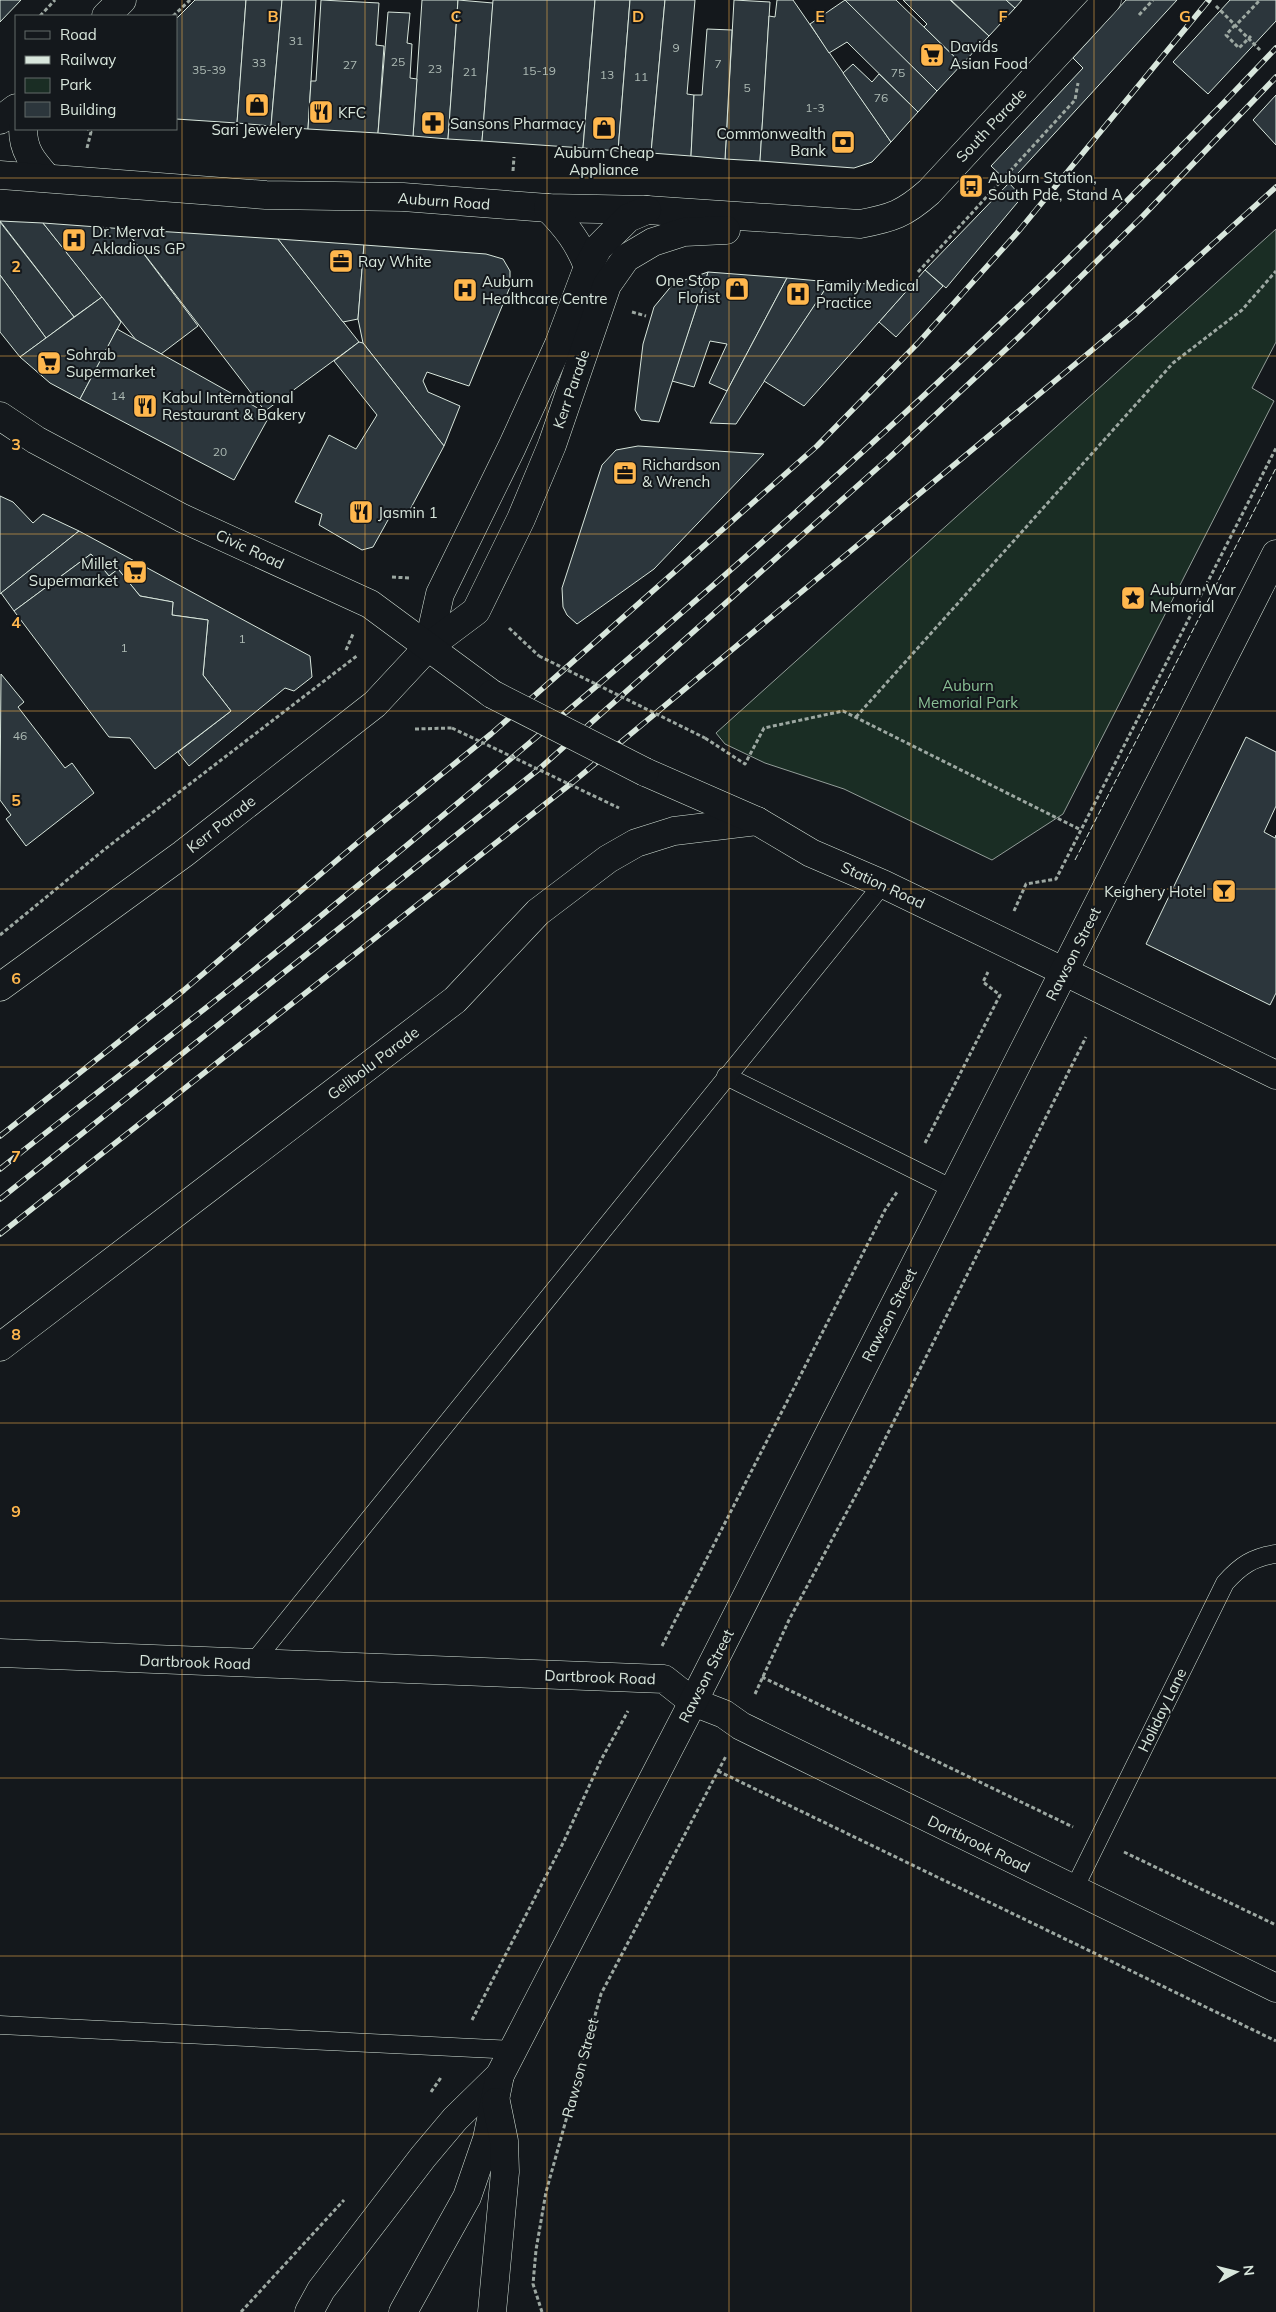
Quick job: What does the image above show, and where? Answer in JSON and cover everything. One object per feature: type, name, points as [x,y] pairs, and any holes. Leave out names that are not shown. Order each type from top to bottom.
[{"type":"main road","points":[[107,15],[122,0]]},
{"type":"main road","name":"South Parade","points":[[888,219],[909,210],[929,192],[1107,0]]},
{"type":"main road","points":[[0,120],[15,109]]},
{"type":"main road","points":[[23,130],[24,144],[29,158],[47,178]]},
{"type":"main road","name":"Auburn Road","points":[[0,175],[266,195],[403,197],[548,208],[647,210],[776,220],[860,224],[888,219]]},
{"type":"main road","points":[[548,208],[581,246],[588,267]]},
{"type":"main road","name":"Kerr Parade","points":[[428,647],[440,594],[512,447],[559,344],[588,267],[598,248],[619,226],[628,218],[647,210]]},
{"type":"main road","name":"Kerr Parade","points":[[0,987],[183,854],[375,704],[428,647],[476,611],[521,519],[552,445],[607,285],[626,258],[653,242],[684,232],[720,231],[776,220]]},
{"type":"main road","name":"Civic Road","points":[[0,416],[36,440],[182,518],[370,604],[492,694]]},
{"type":"main road","name":"Rawson Street","points":[[309,2312],[321,2290],[423,2157],[454,2119],[500,2075],[693,1702],[1276,554]]},
{"type":"main road","name":"Station Road","points":[[492,694],[645,772],[757,821],[810,853],[883,884],[1276,1076]]},
{"type":"main road","name":"Gelibolu Parade","points":[[0,1347],[455,1000],[538,912],[624,848],[674,832],[757,821]]},
{"type":"main road","name":"Dartbrook Road","points":[[0,1654],[664,1679],[693,1702],[724,1714],[741,1726],[1073,1891],[1276,1988]]},
{"type":"main road","name":"Rawson Street","points":[[403,2312],[467,2197],[478,2170],[496,2102],[500,2075]]},
{"type":"main road","points":[[492,2312],[505,2172],[504,2141],[496,2102]]},
{"type":"lane","points":[[252,1664],[883,884]]},
{"type":"lane","points":[[726,1076],[953,1189]]},
{"type":"lane","name":"Holiday Lane","points":[[1073,1891],[1225,1583],[1237,1569],[1250,1561],[1276,1554]]},
{"type":"lane","points":[[0,2026],[513,2050]]},
{"type":"path","points":[[41,15],[55,0]]},
{"type":"path","points":[[174,15],[190,0]]},
{"type":"path","points":[[1251,36],[1239,48],[1226,35],[1260,0]]},
{"type":"path","points":[[1216,6],[1237,24],[1260,50]]},
{"type":"path","points":[[918,272],[1075,100],[1079,74]]},
{"type":"path","points":[[856,717],[1173,363],[1242,310],[1276,271]]},
{"type":"path","points":[[627,310],[646,316]]},
{"type":"path","points":[[1026,884],[1056,879],[1276,448]]},
{"type":"path","points":[[386,577],[409,578]]},
{"type":"path","points":[[508,628],[539,656],[704,738],[745,764],[764,728],[843,711],[1081,830]]},
{"type":"path","points":[[346,650],[354,631]]},
{"type":"path","points":[[0,935],[104,849],[358,655]]},
{"type":"path","points":[[415,729],[452,728],[619,808]]},
{"type":"path","points":[[428,2096],[445,2072],[564,1841],[601,1760],[646,1678],[885,1210],[913,1168],[1000,995],[983,982]]},
{"type":"path","name":"Rawson Street","points":[[542,2312],[533,2284],[536,2250],[549,2183],[601,1994],[741,1726],[788,1620],[873,1463],[1086,1037]]},
{"type":"path","points":[[762,1677],[1276,1925]]},
{"type":"path","points":[[718,1771],[1276,2040]]},
{"type":"path","points":[[241,2312],[350,2194]]},
{"type":"green space","name":"Auburn Memorial Park","points":[[1276,229],[1276,342],[1252,388],[1274,401],[1063,814],[992,860],[844,789],[765,763],[725,744],[716,733]]},
{"type":"building","points":[[0,0],[21,0],[0,22]]},
{"type":"building","points":[[195,0],[246,0],[237,123],[178,119],[178,17]]},
{"type":"building","points":[[246,0],[282,0],[271,126],[237,123]]},
{"type":"building","points":[[282,0],[316,0],[308,129],[271,126]]},
{"type":"building","points":[[321,0],[379,3],[376,45],[384,46],[378,133],[308,129],[311,81],[316,81]]},
{"type":"building","points":[[422,0],[458,0],[448,139],[413,136]]},
{"type":"building","points":[[458,0],[493,3],[482,141],[448,139]]},
{"type":"building","points":[[493,0],[595,0],[583,148],[482,141]]},
{"type":"building","points":[[595,0],[630,0],[618,151],[583,148]]},
{"type":"building","points":[[630,0],[665,0],[651,153],[618,151]]},
{"type":"building","points":[[665,0],[695,0],[687,94],[694,95],[691,156],[651,153]]},
{"type":"building","points":[[734,0],[770,2],[760,161],[725,159]]},
{"type":"building","points":[[777,0],[793,0],[891,142],[872,162],[854,168],[760,161],[769,16],[775,17]]},
{"type":"building","points":[[844,0],[896,0],[962,64],[937,91]]},
{"type":"building","points":[[845,0],[937,91],[918,112],[847,42],[829,53],[810,24]]},
{"type":"building","points":[[903,0],[950,0],[989,36],[962,64],[924,27],[927,24]]},
{"type":"building","points":[[951,0],[1006,0],[1015,8],[989,36]]},
{"type":"building","points":[[1006,0],[1022,0],[1015,8]]},
{"type":"building","points":[[1126,0],[1177,0],[1009,183],[991,166],[1083,68],[1073,58]]},
{"type":"building","points":[[1230,0],[1276,0],[1276,21],[1208,94],[1173,62]]},
{"type":"building","points":[[388,12],[410,13],[407,43],[412,44],[410,78],[417,79],[413,136],[378,133]]},
{"type":"building","points":[[707,29],[732,30],[725,159],[691,156],[694,95],[702,95]]},
{"type":"building","points":[[853,64],[872,82],[879,74],[918,112],[891,142],[843,73]]},
{"type":"building","points":[[1276,95],[1276,145],[1253,120]]},
{"type":"building","points":[[1009,183],[1022,197],[946,288],[925,270]]},
{"type":"building","points":[[0,221],[43,223],[102,297],[74,317]]},
{"type":"building","points":[[0,222],[74,317],[46,338],[0,275]]},
{"type":"building","points":[[43,223],[125,229],[198,326],[161,354],[136,340]]},
{"type":"building","points":[[125,229],[278,239],[359,342],[265,411]]},
{"type":"building","points":[[278,239],[364,245],[358,319],[343,322]]},
{"type":"building","points":[[364,245],[486,254],[503,259],[510,271],[510,287],[469,386],[427,372],[423,381],[428,392],[460,406],[444,446],[363,343],[358,319]]},
{"type":"building","points":[[925,270],[943,286],[896,337],[879,322]]},
{"type":"building","points":[[708,272],[787,278],[727,391],[709,383],[727,344],[710,341],[694,387],[672,381]]},
{"type":"building","points":[[708,272],[659,422],[641,420],[635,410],[643,344],[654,307],[673,284]]},
{"type":"building","points":[[0,275],[46,338],[20,357],[0,332]]},
{"type":"building","points":[[787,278],[830,282],[736,424],[710,423]]},
{"type":"building","points":[[830,282],[911,286],[804,406],[764,381]]},
{"type":"building","points":[[102,297],[121,322],[80,399],[50,383],[20,357]]},
{"type":"building","points":[[117,329],[270,415],[234,480],[80,399]]},
{"type":"building","points":[[359,342],[363,343],[444,446],[406,517],[393,511],[373,547],[362,550],[319,525],[322,514],[295,502],[329,435],[356,449],[377,415],[334,361]]},
{"type":"building","points":[[638,446],[764,454],[654,569],[577,624],[567,615],[563,607],[562,588],[602,465],[616,450]]},
{"type":"building","points":[[0,496],[13,502],[33,523],[43,514],[79,531],[0,594]]},
{"type":"building","points":[[79,531],[310,656],[312,677],[294,691],[285,688],[189,766],[178,752],[231,711],[203,675],[208,620],[172,615],[173,602],[140,596],[118,569],[109,576],[91,554],[14,611],[1,593]]},
{"type":"building","points":[[91,554],[109,576],[118,569],[140,596],[173,602],[172,615],[208,620],[203,675],[231,711],[155,769],[130,738],[109,737],[14,611]]},
{"type":"building","points":[[1,674],[24,702],[18,707],[65,768],[72,763],[94,793],[26,846],[6,819],[11,815],[0,800]]},
{"type":"building","name":"Keighery Hotel","points":[[1246,737],[1276,752],[1276,806],[1264,832],[1275,838],[1276,835],[1276,993],[1270,1005],[1146,944]]},
{"type":"railway","points":[[0,1136],[184,990],[362,839],[491,734],[817,446],[918,343],[1017,233],[1209,0]]},
{"type":"railway","points":[[0,1169],[322,915],[570,709],[692,604],[813,497],[1049,277],[1164,164],[1276,48]]},
{"type":"railway","points":[[0,1199],[539,769],[890,457],[1019,337],[1141,218],[1276,77]]},
{"type":"railway","points":[[0,1234],[573,782],[1133,316],[1276,187]]},
{"type":"fence","points":[[1075,860],[1276,468]]},
{"type":"place","name":"Davids Asian Food","points":[[932,55]]},
{"type":"place","name":"Sari Jewelery","points":[[257,105]]},
{"type":"place","name":"KFC","points":[[321,112]]},
{"type":"place","name":"Sansons Pharmacy","points":[[433,123]]},
{"type":"place","name":"Auburn Cheap Appliance","points":[[604,128]]},
{"type":"place","name":"Commonwealth Bank","points":[[843,142]]},
{"type":"place","name":"Auburn Station, South Pde, Stand A","points":[[971,186]]},
{"type":"place","name":"Dr. Mervat Akladious GP","points":[[74,240]]},
{"type":"place","name":"Ray White","points":[[341,261]]},
{"type":"place","name":"One Stop Florist","points":[[737,289]]},
{"type":"place","name":"Auburn Healthcare Centre","points":[[465,290]]},
{"type":"place","name":"Family Medical Practice","points":[[798,294]]},
{"type":"place","name":"Sohrab Supermarket","points":[[49,363]]},
{"type":"place","name":"Kabul International Restaurant & Bakery","points":[[145,406]]},
{"type":"place","name":"Richardson & Wrench","points":[[625,473]]},
{"type":"place","name":"Jasmin 1","points":[[361,512]]},
{"type":"place","name":"Millet Supermarket","points":[[135,572]]},
{"type":"place","name":"Auburn War Memorial","points":[[1133,598]]},
{"type":"place","name":"Keighery Hotel","points":[[1224,891]]}]
